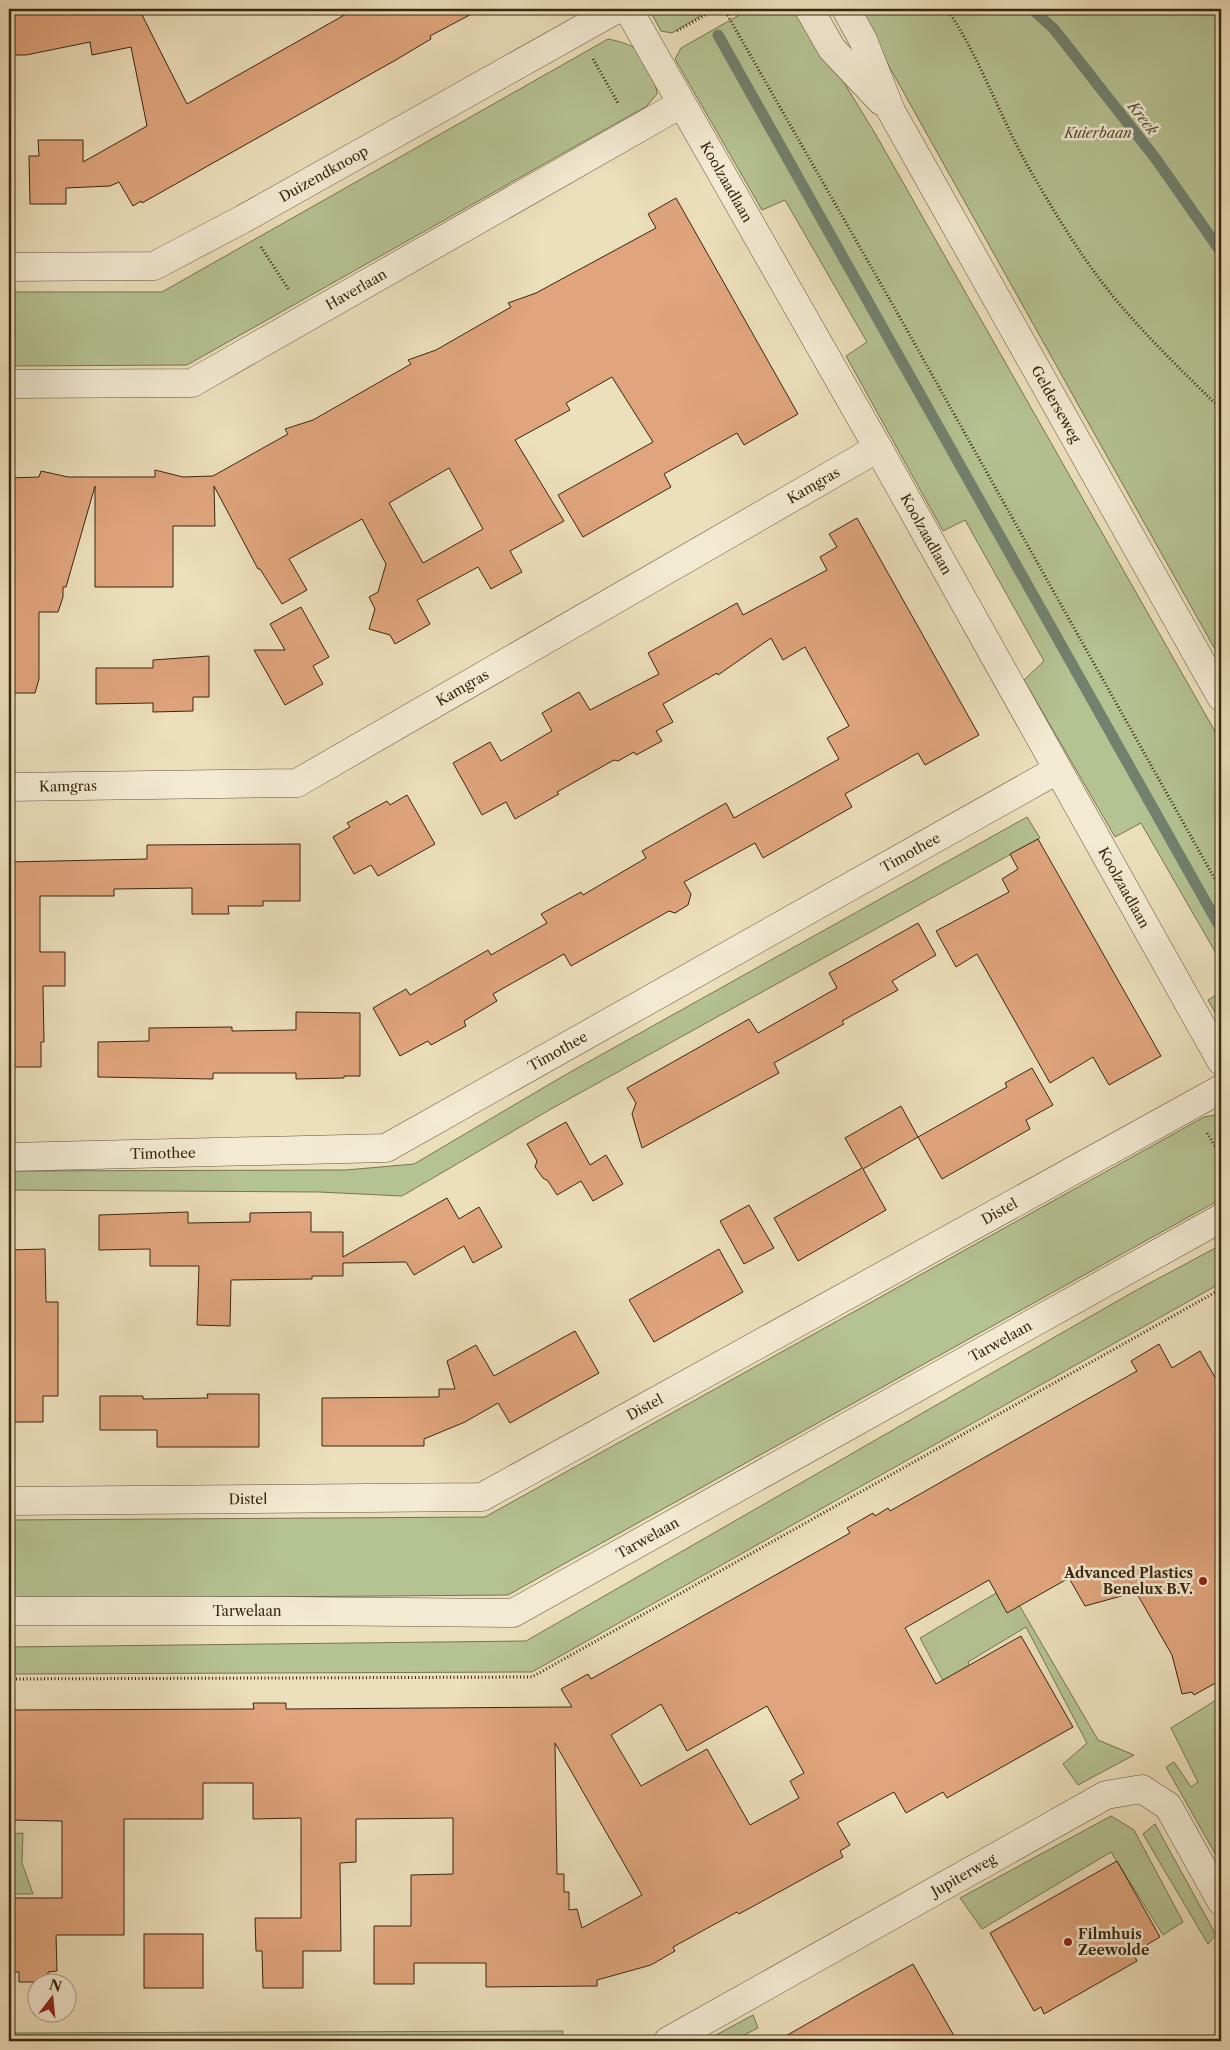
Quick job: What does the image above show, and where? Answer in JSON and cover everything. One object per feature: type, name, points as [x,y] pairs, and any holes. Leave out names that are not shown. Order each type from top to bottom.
[{"type":"street","name":"Duizendknoop","points":[[9,267],[154,266],[243,219],[617,9]]},
{"type":"street","name":"Koolzaadlaan","points":[[628,9],[878,448],[1221,1061]]},
{"type":"street","name":"Gelderseweg","points":[[809,9],[832,49],[891,111]]},
{"type":"street","name":"Gelderseweg","points":[[846,9],[862,40],[891,111],[1221,697]]},
{"type":"street","name":"Haverlaan","points":[[9,384],[192,384],[681,104]]},
{"type":"street","name":"Kamgras","points":[[9,787],[296,783],[878,448]]},
{"type":"street","name":"Timothee","points":[[9,1157],[386,1148],[1057,770]]},
{"type":"street","name":"Distel","points":[[9,1500],[482,1497],[1221,1089]]},
{"type":"street","name":"Tarwelaan","points":[[9,1611],[294,1610],[513,1613],[1221,1218]]},
{"type":"street","name":"Jupiterweg","points":[[668,2041],[1106,1795],[1142,1789],[1168,1806],[1221,1901]]},
{"type":"path","points":[[650,46],[716,9]]},
{"type":"path","points":[[724,9],[899,315],[1221,890]]},
{"type":"path","points":[[947,9],[987,82],[1029,169],[1076,246],[1116,300],[1183,372],[1221,408]]},
{"type":"path","points":[[577,31],[634,130]]},
{"type":"path","points":[[243,219],[306,318]]},
{"type":"path","points":[[1221,494],[1219,503],[1221,515]]},
{"type":"green space","points":[[649,9],[712,9],[672,33],[661,31]]},
{"type":"green space","points":[[750,9],[799,9],[876,135],[1221,742],[1221,962],[1141,823],[1115,837],[1024,680],[1044,661],[965,520],[943,531],[846,356],[867,342],[785,200],[762,210],[675,59],[681,48]]},
{"type":"green space","name":"Kuierbaan","points":[[857,9],[1221,9],[1221,660]]},
{"type":"green space","points":[[608,39],[635,48],[645,59],[653,77],[657,94],[647,106],[187,365],[9,366],[9,292],[162,292]]},
{"type":"green space","points":[[1027,817],[1040,838],[551,1109],[402,1196],[319,1192],[9,1190],[9,1171],[346,1170],[414,1164],[565,1075]]},
{"type":"green space","points":[[1221,992],[1221,1023],[1208,1000]]},
{"type":"green space","points":[[1221,1114],[1221,1199],[508,1595],[9,1599],[9,1520],[485,1517],[1204,1117]]},
{"type":"green space","points":[[1221,1245],[1221,1283],[532,1672],[9,1674],[9,1647],[526,1641],[1133,1292]]},
{"type":"green space","points":[[1008,1586],[1098,1740],[1134,1755],[1078,1785],[1063,1764],[1087,1743],[1026,1627],[968,1662],[991,1715],[969,1729],[920,1638]]},
{"type":"green space","points":[[1221,1697],[1221,1767],[1217,1770],[1221,1778],[1221,1864],[1166,1767],[1174,1762],[1191,1787],[1198,1782],[1171,1728]]},
{"type":"green space","points":[[1111,1816],[1134,1830],[1183,1922],[1163,1935],[1111,1852],[982,1929],[960,1898]]},
{"type":"green space","points":[[1155,1824],[1216,1935],[1208,1944],[1143,1834]]},
{"type":"green space","points":[[23,1833],[22,1863],[33,1894],[9,1894],[9,1834]]},
{"type":"green space","points":[[753,2015],[758,2028],[732,2041],[705,2041]]},
{"type":"green space","points":[[563,2031],[562,2041],[9,2041],[9,2033]]},
{"type":"building","points":[[139,9],[187,104],[355,9],[481,9],[430,36],[431,39],[394,61],[142,203],[141,201],[133,206],[119,182],[110,186],[66,188],[66,204],[30,204],[29,156],[39,156],[38,140],[83,140],[83,162],[147,126],[131,47],[92,55],[90,42],[26,55],[9,55],[9,10]]},
{"type":"building","points":[[676,198],[798,414],[744,445],[737,433],[664,474],[671,487],[583,537],[558,495],[653,442],[612,377],[566,403],[570,410],[515,440],[564,521],[510,551],[522,572],[491,589],[478,567],[417,600],[430,624],[395,644],[390,635],[369,629],[375,609],[369,597],[378,592],[386,564],[362,519],[289,559],[307,590],[282,604],[260,569],[258,569],[214,486],[215,526],[173,526],[173,587],[95,587],[95,486],[66,587],[63,587],[63,597],[58,612],[39,612],[39,679],[35,693],[9,693],[9,478],[39,477],[41,471],[68,477],[155,477],[155,470],[183,477],[213,476],[288,434],[285,429],[313,420],[411,364],[408,360],[436,350],[511,307],[508,303],[536,293],[656,228],[648,214]],"holes":[[[449,468],[483,529],[423,563],[389,503]]]},
{"type":"building","points":[[857,518],[979,735],[925,765],[918,753],[845,794],[852,807],[763,858],[755,843],[684,882],[691,894],[688,905],[675,913],[669,911],[571,966],[564,954],[493,994],[497,1001],[464,1021],[466,1026],[431,1045],[428,1041],[400,1056],[373,1008],[406,989],[410,995],[488,950],[491,955],[547,923],[541,914],[581,892],[583,895],[646,858],[642,851],[726,803],[734,818],[839,759],[827,738],[849,726],[805,647],[783,660],[771,638],[718,675],[717,673],[663,704],[673,722],[656,731],[662,741],[636,755],[634,752],[618,761],[614,760],[557,792],[559,794],[515,819],[506,802],[482,815],[453,763],[490,742],[501,761],[552,731],[542,713],[579,692],[590,710],[659,674],[648,653],[737,603],[743,615],[827,570],[820,557],[837,547],[829,534]]},
{"type":"building","points":[[301,607],[329,657],[313,666],[323,684],[285,705],[254,650],[285,650],[270,624]]},
{"type":"building","points":[[209,656],[209,697],[193,697],[193,711],[153,712],[153,703],[96,704],[96,668],[153,668],[153,660]]},
{"type":"building","points":[[407,795],[435,844],[378,876],[371,865],[354,874],[333,837],[350,827],[347,823],[387,801],[390,805]]},
{"type":"building","points":[[1038,839],[1161,1056],[1109,1085],[1093,1057],[1050,1083],[977,954],[956,967],[936,931],[1009,892],[1002,879],[1018,869],[1010,854]]},
{"type":"building","points":[[300,844],[300,901],[263,901],[263,906],[228,906],[229,914],[192,914],[192,888],[114,889],[114,896],[40,896],[40,952],[65,952],[65,986],[43,986],[44,1042],[41,1042],[41,1067],[9,1067],[9,862],[147,859],[147,845]]},
{"type":"building","points":[[918,923],[936,955],[892,981],[898,990],[842,1021],[844,1024],[774,1063],[779,1073],[642,1148],[632,1114],[636,1103],[627,1088],[749,1019],[758,1033],[837,988],[829,973]]},
{"type":"building","points":[[296,1012],[360,1013],[360,1076],[296,1079],[296,1073],[213,1073],[213,1079],[98,1077],[98,1042],[149,1041],[149,1028],[232,1027],[232,1031],[296,1030]]},
{"type":"building","points":[[1032,1068],[1053,1105],[1026,1120],[1030,1129],[942,1179],[918,1137],[1007,1087],[1005,1083]]},
{"type":"building","points":[[901,1106],[918,1137],[863,1169],[886,1210],[798,1261],[774,1218],[862,1168],[845,1138]]},
{"type":"building","points":[[566,1122],[590,1165],[606,1155],[623,1184],[593,1201],[581,1181],[557,1195],[548,1181],[543,1178],[535,1167],[537,1161],[527,1144]]},
{"type":"building","points":[[447,1198],[459,1219],[479,1207],[502,1247],[473,1263],[464,1246],[414,1275],[406,1262],[343,1263],[343,1276],[312,1276],[312,1279],[231,1280],[230,1326],[197,1325],[199,1266],[150,1266],[150,1249],[99,1250],[99,1215],[188,1212],[188,1223],[250,1222],[250,1213],[311,1212],[311,1232],[343,1232],[343,1257]]},
{"type":"building","points":[[749,1205],[774,1248],[744,1264],[720,1221]]},
{"type":"building","points":[[45,1249],[46,1302],[58,1302],[58,1396],[43,1396],[43,1422],[9,1422],[9,1250]]},
{"type":"building","points":[[719,1249],[743,1292],[654,1342],[629,1300]]},
{"type":"building","points":[[575,1331],[599,1373],[510,1423],[498,1403],[465,1422],[424,1439],[424,1446],[322,1446],[322,1398],[439,1397],[439,1389],[455,1389],[447,1361],[476,1345],[494,1376]]},
{"type":"building","points":[[1159,1344],[1172,1368],[1200,1351],[1221,1388],[1221,1680],[1194,1695],[1192,1692],[1182,1694],[1172,1655],[1136,1592],[1085,1606],[1069,1578],[1007,1613],[989,1580],[905,1628],[936,1684],[1021,1636],[1073,1727],[947,1798],[943,1792],[906,1813],[894,1792],[837,1823],[850,1845],[840,1851],[843,1857],[739,1914],[737,1912],[673,1947],[675,1951],[651,1965],[597,1980],[597,1986],[486,1987],[486,1963],[414,1963],[414,1984],[374,1984],[374,1926],[411,1926],[411,1875],[453,1874],[453,1818],[356,1819],[356,1862],[340,1863],[341,1951],[303,1951],[303,1988],[263,1988],[262,1951],[256,1951],[255,1918],[301,1918],[301,1818],[253,1819],[253,1783],[203,1783],[203,1819],[124,1819],[124,1935],[56,1935],[57,1971],[28,1972],[28,1982],[19,1982],[19,1972],[9,1972],[9,1898],[62,1898],[62,1821],[9,1820],[9,1710],[254,1709],[253,1703],[286,1703],[286,1709],[572,1707],[561,1689],[588,1674],[591,1679],[850,1533],[847,1528],[873,1513],[875,1516],[888,1508],[890,1511],[1137,1371],[1131,1361]],"holes":[[[661,1704],[687,1751],[767,1706],[804,1773],[790,1781],[799,1798],[750,1825],[707,1749],[641,1786],[611,1735]],[[555,1743],[642,1895],[582,1928],[577,1909],[569,1910],[569,1892],[564,1892],[564,1874],[557,1874]]]},
{"type":"building","points":[[207,1394],[259,1394],[259,1447],[157,1447],[157,1430],[100,1430],[100,1396],[143,1396],[143,1399],[208,1398]]},
{"type":"building","points":[[1117,1861],[1160,1937],[1133,1953],[1137,1961],[1044,2014],[1041,2007],[1034,2011],[990,1933]]},
{"type":"building","points":[[144,1934],[203,1934],[203,1988],[144,1988]]},
{"type":"building","points":[[913,1964],[957,2041],[777,2041],[861,1993]]},
{"type":"waterway","name":"Kreek","points":[[1032,9],[1054,29],[1156,159],[1221,252]]},
{"type":"waterway","points":[[718,35],[1221,929]]},
{"type":"place","name":"Advanced Plastics Benelux B.V.","points":[[1203,1581]]},
{"type":"place","name":"Filmhuis Zeewolde","points":[[1068,1942]]}]
